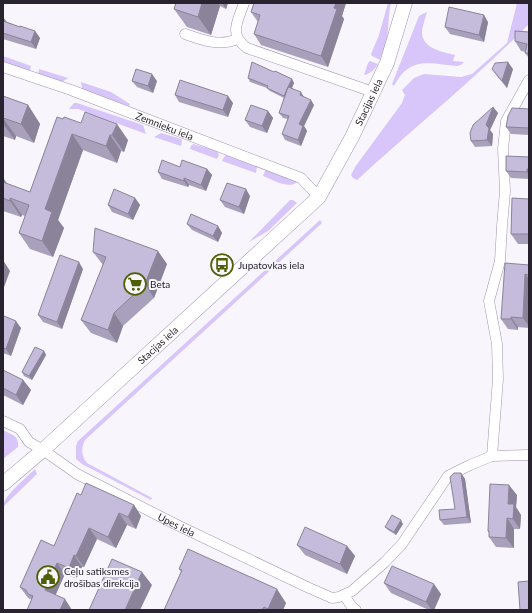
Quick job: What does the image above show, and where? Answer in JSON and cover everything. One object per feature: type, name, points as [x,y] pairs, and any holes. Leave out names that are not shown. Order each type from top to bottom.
[{"type":"main road","name":"Stacijas iela","points":[[3,484],[43,450],[315,200],[352,137],[387,63],[405,3]]},
{"type":"street","points":[[244,3],[236,28],[238,39],[247,48],[373,92]]},
{"type":"street","points":[[185,34],[212,43],[228,42],[238,39]]},
{"type":"street","name":"Zemnieku iela","points":[[3,67],[71,90],[301,178],[315,200]]},
{"type":"street","points":[[492,456],[498,379],[497,344],[490,301],[500,261],[506,191],[503,149],[505,128],[506,121],[529,80]]},
{"type":"street","name":"Upes iela","points":[[3,421],[20,429],[29,442],[77,474],[175,524],[326,596],[332,598],[344,595]]},
{"type":"street","points":[[356,610],[352,607],[344,595],[352,591],[368,578],[402,544],[448,476],[492,456],[529,455]]},
{"type":"shaded area","points":[[388,3],[391,3],[387,38],[380,60],[371,54],[379,35]]},
{"type":"shaded area","points":[[517,3],[529,3],[529,24],[466,84],[357,180],[353,178],[351,175],[355,167],[402,103],[405,95],[402,90],[414,78],[424,74],[461,77],[472,74],[507,43]]},
{"type":"shaded area","points":[[427,12],[422,34],[426,43],[435,49],[455,55],[453,61],[464,62],[457,66],[423,63],[411,67],[404,72],[394,86],[392,84],[419,16]]},
{"type":"shaded area","points":[[3,56],[31,66],[30,70],[28,71],[3,62]]},
{"type":"shaded area","points":[[370,61],[378,64],[372,71],[364,75],[368,63]]},
{"type":"shaded area","points":[[39,69],[68,78],[62,82],[38,75]]},
{"type":"shaded area","points":[[81,82],[111,92],[130,104],[129,106],[86,91],[82,89]]},
{"type":"shaded area","points":[[74,103],[143,125],[146,134],[78,109],[69,109]]},
{"type":"shaded area","points":[[161,133],[181,139],[181,146],[154,137]]},
{"type":"shaded area","points":[[193,144],[217,151],[219,155],[217,159],[190,149]]},
{"type":"shaded area","points":[[227,155],[255,165],[257,167],[256,173],[222,161]]},
{"type":"shaded area","points":[[267,170],[297,182],[289,185],[275,181],[263,176]]},
{"type":"shaded area","points":[[290,200],[297,203],[268,231],[249,242]]},
{"type":"shaded area","points":[[320,220],[322,223],[85,440],[82,452],[87,463],[152,498],[151,500],[82,464],[76,459],[76,446],[78,441]]},
{"type":"shaded area","points":[[3,430],[16,438],[18,447],[3,459]]},
{"type":"shaded area","points":[[35,469],[37,474],[3,507],[11,492]]},
{"type":"building","points":[[176,3],[202,3],[198,17],[174,9]]},
{"type":"building","points":[[254,3],[336,3],[334,8],[337,9],[321,56],[254,34],[260,15],[251,12]]},
{"type":"building","points":[[449,7],[484,15],[479,35],[445,27]]},
{"type":"building","points":[[3,21],[35,31],[31,42],[3,33]]},
{"type":"building","points":[[515,31],[529,32],[529,53],[525,53],[527,44],[515,41]]},
{"type":"building","points":[[252,62],[292,79],[284,96],[267,88],[268,86],[248,78]]},
{"type":"building","points":[[508,62],[502,81],[492,69],[495,63]]},
{"type":"building","points":[[136,69],[152,74],[148,86],[132,81]]},
{"type":"building","points":[[180,80],[228,96],[223,110],[175,95]]},
{"type":"building","points":[[288,87],[301,92],[300,95],[311,100],[299,124],[303,126],[298,140],[282,134],[289,116],[279,113]]},
{"type":"building","points":[[3,96],[28,105],[21,124],[3,118]]},
{"type":"building","points":[[251,105],[268,111],[262,126],[245,120]]},
{"type":"building","points":[[493,107],[486,125],[489,128],[487,140],[471,141],[470,133],[473,125]]},
{"type":"building","points":[[512,108],[529,109],[529,128],[506,127],[508,116]]},
{"type":"building","points":[[85,112],[117,124],[112,135],[110,135],[106,146],[72,134],[45,209],[52,212],[42,241],[19,233],[29,205],[10,198],[10,201],[3,198],[3,182],[30,192],[57,117],[63,119],[64,117],[81,123]]},
{"type":"building","points":[[506,156],[529,157],[529,169],[527,169],[527,172],[506,171]]},
{"type":"building","points":[[162,160],[180,167],[182,160],[207,169],[201,185],[184,178],[184,181],[158,172]]},
{"type":"building","points":[[227,183],[246,189],[239,207],[220,200]]},
{"type":"building","points":[[114,189],[135,198],[128,214],[108,205]]},
{"type":"building","points":[[512,198],[529,199],[529,234],[511,234]]},
{"type":"building","points":[[191,214],[218,226],[213,236],[187,224]]},
{"type":"building","name":"Beta","points":[[95,228],[158,251],[145,284],[114,313],[108,330],[81,320],[106,257],[93,252]]},
{"type":"building","points":[[60,255],[79,262],[57,322],[38,315]]},
{"type":"building","points":[[505,263],[529,265],[529,275],[525,274],[523,318],[511,317],[511,319],[501,319]]},
{"type":"building","points":[[4,316],[16,321],[6,349],[3,348]]},
{"type":"building","points":[[35,347],[44,351],[29,376],[22,372]]},
{"type":"building","points":[[3,370],[23,380],[16,395],[3,388]]},
{"type":"building","points":[[454,473],[461,473],[467,517],[440,520],[439,510],[455,509],[450,477]]},
{"type":"building","points":[[86,483],[134,505],[128,517],[119,513],[108,537],[89,528],[76,556],[74,555],[69,568],[57,563],[45,590],[65,599],[60,610],[27,610],[33,596],[28,594],[26,590],[20,587],[41,540],[54,546],[77,493],[81,495]]},
{"type":"building","points":[[490,484],[509,485],[508,504],[514,504],[513,519],[507,518],[506,538],[489,537]]},
{"type":"building","points":[[392,515],[401,520],[394,532],[385,527]]},
{"type":"building","points":[[305,527],[347,546],[340,564],[297,545]]},
{"type":"building","points":[[188,549],[277,589],[268,609],[264,607],[262,610],[164,610],[182,570],[179,569]]},
{"type":"building","points":[[112,559],[142,572],[125,610],[89,610]]},
{"type":"building","points":[[392,566],[434,584],[426,602],[384,583]]},
{"type":"building","points":[[529,581],[529,610],[520,610],[518,582]]},
{"type":"place","name":"Jupatovkas iela","points":[[222,265]]},
{"type":"place","name":"Beta","points":[[135,284]]},
{"type":"place","name":"Ceļu satiksmes drošības direkcija","points":[[48,577]]}]
